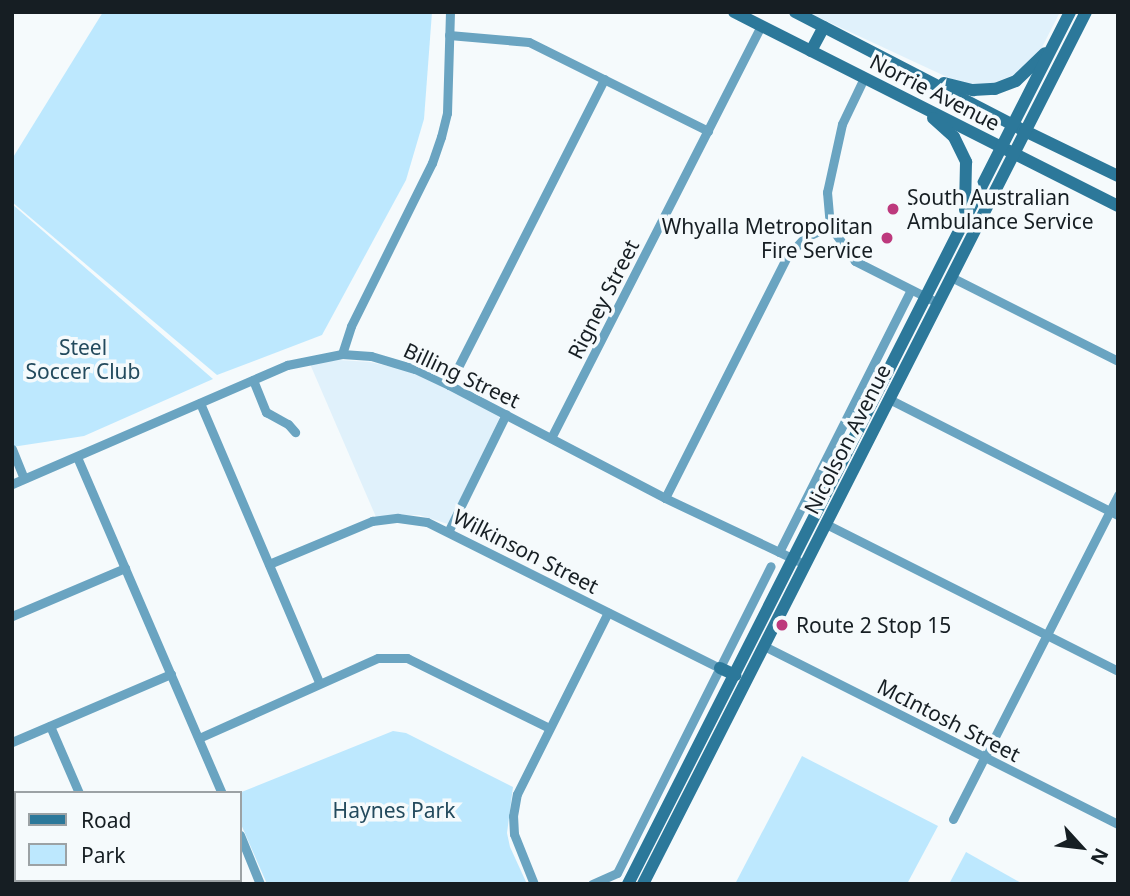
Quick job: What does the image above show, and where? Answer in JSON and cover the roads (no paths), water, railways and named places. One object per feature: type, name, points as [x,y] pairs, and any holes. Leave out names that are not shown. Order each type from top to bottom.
[{"type":"main road","name":"Norrie Avenue","points":[[734,12],[1118,206]]},
{"type":"main road","name":"Norrie Avenue","points":[[795,12],[1118,176]]},
{"type":"main road","name":"Nicolson Avenue","points":[[643,884],[734,675],[799,562],[825,524],[1014,153],[1019,128],[1054,43],[1070,12]]},
{"type":"main road","name":"Nicolson Avenue","points":[[628,884],[764,646],[799,562],[925,297],[1002,147],[1019,128],[1086,12]]},
{"type":"main road","points":[[811,51],[824,27]]},
{"type":"main road","points":[[918,75],[973,90],[995,89],[1016,80],[1054,43]]},
{"type":"main road","points":[[909,101],[954,138],[966,162],[967,202],[961,227]]},
{"type":"main road","points":[[720,668],[734,675]]},
{"type":"main road","points":[[619,884],[636,869]]},
{"type":"street","points":[[342,354],[351,326],[432,163],[441,138],[447,113],[450,12]]},
{"type":"street","name":"Rigney Street","points":[[551,438],[761,26]]},
{"type":"street","points":[[449,35],[529,42],[708,131]]},
{"type":"street","points":[[864,78],[842,124],[827,192],[830,226],[855,261],[938,303]]},
{"type":"street","points":[[449,385],[604,79]]},
{"type":"street","points":[[666,498],[787,257],[804,238],[830,226]]},
{"type":"street","points":[[951,277],[1118,361]]},
{"type":"street","name":"Nicolson Avenue","points":[[779,552],[911,290]]},
{"type":"street","name":"Billing Street","points":[[12,484],[287,365],[342,354],[388,360],[449,385],[666,498],[799,562]]},
{"type":"street","points":[[253,380],[266,412],[288,424],[295,432]]},
{"type":"street","points":[[889,399],[1114,513]]},
{"type":"street","points":[[200,403],[319,682]]},
{"type":"street","points":[[449,530],[506,414]]},
{"type":"street","points":[[12,449],[24,478]]},
{"type":"street","points":[[77,457],[221,791]]},
{"type":"street","points":[[953,819],[1047,635],[1114,513],[1118,495]]},
{"type":"street","name":"Wilkinson Street","points":[[269,564],[372,521],[398,518],[426,522],[449,530],[720,668]]},
{"type":"street","points":[[825,524],[1118,671]]},
{"type":"street","points":[[592,884],[617,873],[771,566]]},
{"type":"street","points":[[12,616],[125,568]]},
{"type":"street","points":[[534,884],[514,834],[513,816],[523,778],[608,612]]},
{"type":"street","name":"McIntosh Street","points":[[764,646],[1118,824]]},
{"type":"street","points":[[199,738],[319,682],[378,658],[407,658],[549,728]]},
{"type":"street","points":[[12,742],[171,674]]},
{"type":"street","points":[[50,726],[78,791]]},
{"type":"street","points":[[242,840],[260,884]]},
{"type":"place","name":"South Australian Ambulance Service","points":[[893,209]]},
{"type":"place","name":"Whyalla Metropolitan Fire Service","points":[[887,238]]},
{"type":"place","name":"Route 2 Stop 15","points":[[782,625]]},
{"type":"park label","name":"Steel Soccer Club","points":[[83,359]]},
{"type":"park label","name":"Haynes Park","points":[[394,810]]}]
